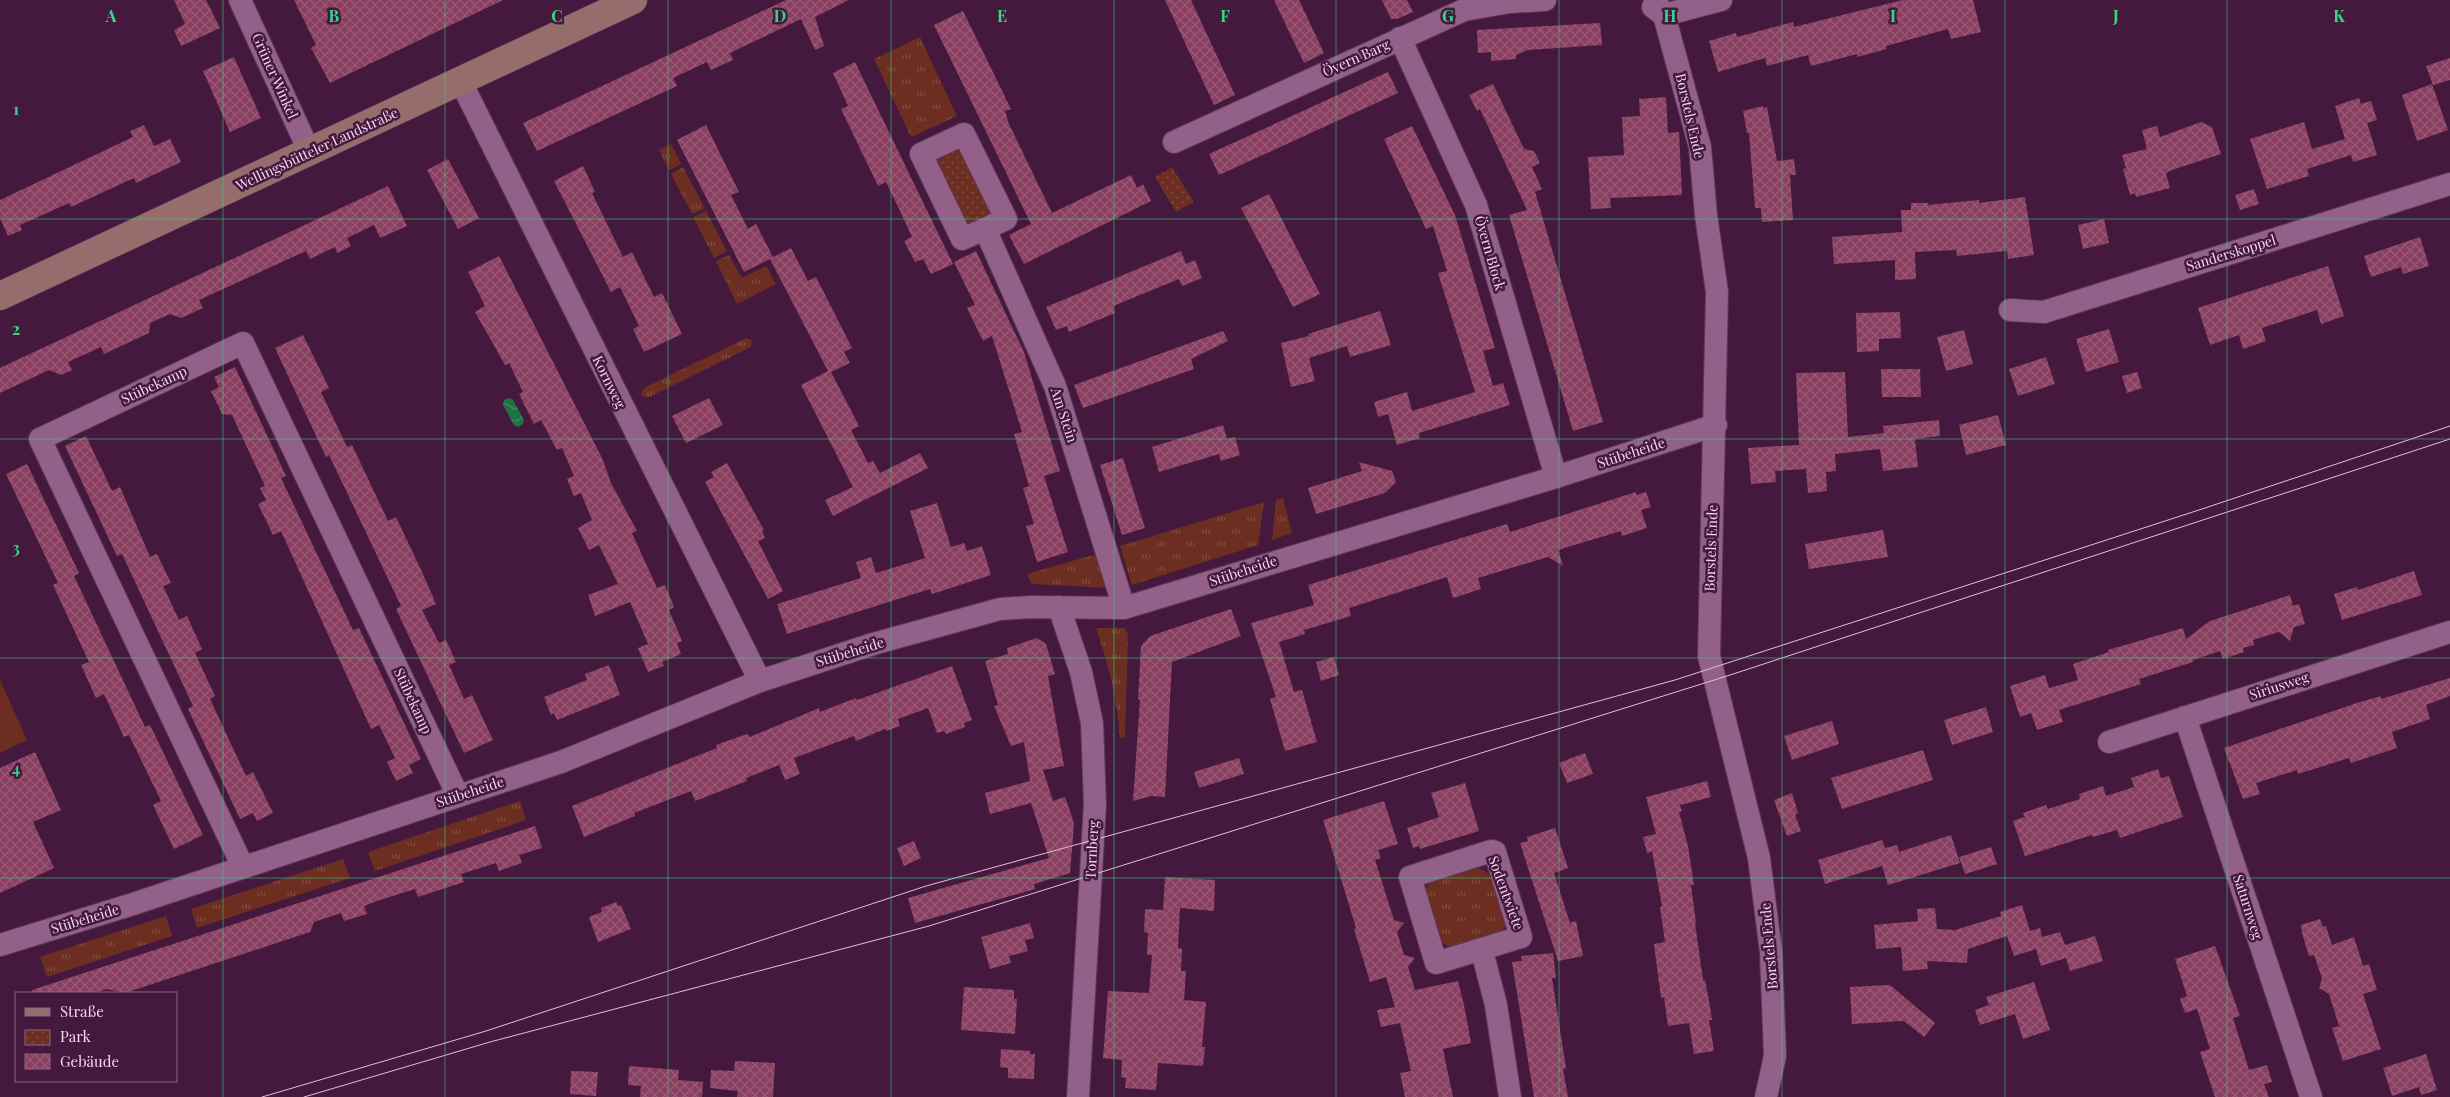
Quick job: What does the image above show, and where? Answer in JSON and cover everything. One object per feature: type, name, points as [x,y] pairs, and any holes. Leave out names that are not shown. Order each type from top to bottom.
[{"type":"main road","name":"Wellingsbütteler Landstraße","points":[[0,296],[310,153],[632,0]]},
{"type":"street","name":"Grüner Winkel","points":[[240,0],[310,153]]},
{"type":"street","name":"Övern Barg","points":[[1174,142],[1464,10],[1510,2],[1545,0]]},
{"type":"street","points":[[1642,0],[1659,7],[1721,0]]},
{"type":"street","name":"Borstels Ende","points":[[1659,7],[1700,148],[1706,215],[1717,292],[1716,426],[1709,656],[1726,718],[1761,867],[1771,952],[1775,1056],[1766,1097]]},
{"type":"street","name":"Övern Block","points":[[1400,38],[1476,205],[1556,477]]},
{"type":"street","name":"Kornweg","points":[[461,82],[625,415],[760,681]]},
{"type":"street","points":[[964,134],[1006,219],[985,229],[962,240],[921,154],[964,134]]},
{"type":"street","name":"Sanderskoppel","points":[[2010,310],[2044,312],[2450,184]]},
{"type":"street","name":"Am Stein","points":[[985,229],[1055,386],[1124,608]]},
{"type":"street","name":"Stübekamp","points":[[243,868],[40,439],[243,343],[458,796]]},
{"type":"street","name":"Stübeheide","points":[[0,945],[243,868],[568,759],[760,681],[874,644],[1000,609],[1059,607],[1124,608],[1556,477],[1716,426]]},
{"type":"street","name":"Tornberg","points":[[1059,607],[1081,672],[1092,723],[1095,804],[1078,1097]]},
{"type":"street","name":"Siriusweg","points":[[2109,742],[2450,632]]},
{"type":"street","name":"Saturnweg","points":[[2185,717],[2311,1097]]},
{"type":"street","name":"Sodentwiete","points":[[1494,852],[1522,937],[1482,951],[1436,963],[1410,879],[1411,876],[1494,852]]},
{"type":"street","points":[[1482,951],[1496,1005],[1510,1097]]},
{"type":"green space","points":[[920,37],[957,116],[911,137],[874,59]]},
{"type":"green space","points":[[671,144],[681,164],[669,170],[659,150]]},
{"type":"green space","points":[[963,145],[992,216],[966,226],[934,164],[936,157]]},
{"type":"green space","points":[[683,167],[705,208],[692,214],[671,174]]},
{"type":"green space","points":[[1172,167],[1194,202],[1176,212],[1155,177]]},
{"type":"green space","points":[[706,211],[727,251],[714,258],[693,217]]},
{"type":"green space","points":[[729,255],[742,278],[766,266],[776,284],[737,304],[716,261]]},
{"type":"green space","points":[[746,338],[752,340],[751,347],[647,398],[641,395],[644,388]]},
{"type":"green space","points":[[1283,498],[1292,533],[1272,540],[1276,500]]},
{"type":"green space","points":[[1264,502],[1258,545],[1132,585],[1120,546]]},
{"type":"green space","points":[[1100,553],[1110,588],[1032,584],[1027,574]]},
{"type":"green space","points":[[1096,628],[1125,628],[1128,635],[1125,737],[1120,738],[1112,682]]},
{"type":"green space","points":[[0,680],[27,740],[0,753]]},
{"type":"green space","points":[[520,801],[526,820],[375,871],[368,852]]},
{"type":"green space","points":[[343,859],[350,878],[197,928],[191,909]]},
{"type":"green space","points":[[1475,867],[1483,870],[1494,881],[1501,896],[1508,920],[1501,933],[1451,948],[1439,940],[1425,890],[1433,878]]},
{"type":"green space","points":[[166,916],[172,936],[47,977],[40,957]]},
{"type":"water","points":[[509,398],[513,400],[524,420],[523,424],[518,427],[514,425],[503,405],[504,400]]},
{"type":"building","points":[[174,0],[206,0],[220,28],[181,46],[174,30],[185,24]]},
{"type":"building","points":[[294,0],[503,0],[330,83],[311,48],[316,45]]},
{"type":"building","points":[[786,0],[849,0],[815,17],[824,46],[815,50],[801,19],[730,53],[733,60],[711,70],[707,62],[673,78],[677,86],[537,151],[523,123]]},
{"type":"building","points":[[1165,0],[1191,0],[1235,95],[1214,105]]},
{"type":"building","points":[[1274,0],[1299,0],[1324,53],[1304,63]]},
{"type":"building","points":[[1382,0],[1407,0],[1413,12],[1397,19],[1391,19]]},
{"type":"building","points":[[1903,0],[1973,0],[1981,32],[1951,39],[1948,29],[1886,46],[1887,49],[1857,57],[1857,54],[1811,66],[1808,55],[1767,66],[1765,58],[1718,72],[1709,41],[1736,33],[1737,37],[1793,22],[1794,27]]},
{"type":"building","points":[[963,11],[1011,109],[1005,111],[1009,124],[1052,213],[1131,175],[1137,188],[1143,184],[1151,201],[1024,264],[1009,235],[1031,224],[934,25]]},
{"type":"building","points":[[1600,23],[1602,45],[1528,50],[1516,55],[1516,59],[1491,61],[1491,52],[1478,53],[1477,30]]},
{"type":"building","points":[[234,57],[261,118],[230,132],[203,71]]},
{"type":"building","points":[[2450,58],[2450,80],[2433,85],[2426,66]]},
{"type":"building","points":[[855,62],[953,264],[931,274],[923,259],[915,262],[904,241],[912,237],[901,213],[886,182],[878,186],[841,109],[848,106],[833,73]]},
{"type":"building","points":[[1388,72],[1398,93],[1219,175],[1209,154]]},
{"type":"building","points":[[1493,84],[1524,149],[1534,151],[1540,163],[1532,167],[1542,189],[1535,192],[1603,422],[1573,431],[1509,215],[1527,210],[1480,109],[1477,111],[1469,95]]},
{"type":"building","points":[[2432,84],[2448,130],[2417,141],[2402,95]]},
{"type":"building","points":[[1666,97],[1668,133],[1679,132],[1682,195],[1610,198],[1611,208],[1591,209],[1588,157],[1624,155],[1622,117],[1640,116],[1639,99]]},
{"type":"building","points":[[2359,98],[2361,104],[2371,101],[2377,120],[2367,123],[2377,155],[2353,162],[2351,155],[2307,169],[2309,176],[2267,189],[2250,139],[2304,122],[2312,149],[2345,139],[2335,106]]},
{"type":"building","points":[[1763,106],[1763,108],[1767,107],[1777,161],[1794,159],[1796,175],[1790,175],[1793,220],[1762,222],[1761,208],[1755,208],[1749,133],[1747,133],[1743,111]]},
{"type":"building","points":[[2201,122],[2212,127],[2221,154],[2169,171],[2166,174],[2170,188],[2136,197],[2135,193],[2130,195],[2123,169],[2126,168],[2122,155],[2147,149],[2142,130],[2157,126],[2160,137]]},
{"type":"building","points":[[144,125],[154,146],[170,139],[181,162],[136,183],[134,178],[71,207],[69,203],[20,225],[22,230],[8,236],[0,218],[0,200],[133,137],[130,131]]},
{"type":"building","points":[[706,125],[739,192],[731,195],[748,229],[756,224],[773,257],[791,248],[808,281],[816,277],[852,348],[844,352],[850,363],[831,372],[859,426],[851,430],[868,463],[873,461],[880,473],[920,453],[928,468],[833,516],[825,500],[853,487],[801,385],[828,371],[770,259],[744,272],[677,140]]},
{"type":"building","points":[[1412,126],[1455,215],[1495,348],[1483,351],[1493,386],[1503,383],[1510,405],[1419,433],[1420,438],[1397,445],[1388,414],[1378,417],[1374,402],[1407,392],[1412,411],[1475,392],[1438,273],[1447,271],[1433,226],[1426,229],[1384,139]]},
{"type":"building","points":[[448,159],[479,218],[458,229],[427,170]]},
{"type":"building","points":[[583,166],[595,192],[592,193],[623,257],[632,252],[654,297],[662,293],[682,334],[644,352],[633,329],[639,326],[620,287],[611,292],[554,181]]},
{"type":"building","points":[[388,186],[407,226],[380,238],[374,225],[347,238],[351,246],[337,253],[335,247],[310,259],[306,251],[199,300],[203,308],[181,318],[170,314],[150,323],[149,333],[104,354],[101,347],[68,362],[72,370],[61,375],[49,370],[0,393],[0,368]]},
{"type":"building","points":[[2254,189],[2259,204],[2240,210],[2235,195]]},
{"type":"building","points":[[1269,194],[1320,294],[1293,307],[1241,208]]},
{"type":"building","points":[[2025,197],[2034,255],[2008,259],[2007,251],[1957,256],[1956,250],[1915,252],[1916,279],[1895,280],[1895,260],[1834,264],[1832,237],[1902,232],[1901,210],[1911,210],[1911,203],[1928,203],[1928,205],[1979,200],[1979,203]]},
{"type":"building","points":[[2104,219],[2109,243],[2083,249],[2078,225]]},
{"type":"building","points":[[2420,237],[2429,266],[2403,274],[2401,267],[2371,277],[2364,256]]},
{"type":"building","points":[[976,251],[1024,352],[1060,471],[1044,476],[1068,552],[1037,562],[1026,526],[1034,524],[1023,488],[1029,486],[1014,434],[1022,432],[992,336],[983,341],[967,308],[975,305],[954,262]]},
{"type":"building","points":[[1181,251],[1186,264],[1195,260],[1202,278],[1182,286],[1179,279],[1113,306],[1115,313],[1069,332],[1067,326],[1056,330],[1046,307]]},
{"type":"building","points":[[499,256],[602,458],[611,483],[637,531],[632,533],[657,588],[665,585],[674,607],[669,610],[682,641],[677,643],[681,654],[662,662],[664,666],[648,672],[638,648],[648,644],[630,602],[595,616],[588,595],[618,584],[599,545],[589,550],[578,528],[592,520],[581,493],[574,496],[573,494],[567,479],[574,476],[562,448],[557,450],[541,420],[534,424],[519,394],[523,392],[509,363],[505,365],[475,312],[485,306],[468,272]]},
{"type":"building","points":[[2328,266],[2344,316],[2321,324],[2317,310],[2262,328],[2266,341],[2243,349],[2239,335],[2210,345],[2198,308]]},
{"type":"building","points":[[1380,311],[1391,345],[1350,357],[1347,346],[1309,358],[1315,381],[1291,387],[1281,343],[1309,336],[1308,334]]},
{"type":"building","points":[[1900,312],[1901,338],[1879,339],[1879,351],[1857,352],[1856,313]]},
{"type":"building","points":[[2109,329],[2119,362],[2086,372],[2076,339]]},
{"type":"building","points":[[1964,330],[1973,364],[1946,371],[1937,337]]},
{"type":"building","points":[[1223,331],[1228,341],[1191,359],[1194,369],[1083,408],[1074,385]]},
{"type":"building","points":[[303,335],[329,388],[321,392],[347,447],[352,445],[388,521],[396,517],[436,604],[422,610],[439,643],[446,640],[456,662],[449,665],[464,699],[472,695],[493,740],[464,753],[396,609],[401,606],[329,455],[326,457],[275,348]]},
{"type":"building","points":[[2046,357],[2055,384],[2018,396],[2009,369]]},
{"type":"building","points":[[235,367],[286,476],[281,478],[353,630],[359,628],[421,759],[409,765],[413,773],[396,781],[387,762],[395,758],[379,725],[371,729],[281,531],[273,535],[258,504],[266,500],[260,488],[265,486],[232,415],[222,414],[211,391],[219,387],[214,377]]},
{"type":"building","points":[[1881,369],[1920,369],[1921,397],[1882,397]]},
{"type":"building","points":[[1845,372],[1848,437],[1884,433],[1883,426],[1939,420],[1940,436],[1915,439],[1918,467],[1883,471],[1880,449],[1835,454],[1836,471],[1826,472],[1827,491],[1808,493],[1806,469],[1775,471],[1776,482],[1751,484],[1748,448],[1799,445],[1796,373]]},
{"type":"building","points":[[2137,372],[2142,388],[2127,393],[2122,376]]},
{"type":"building","points":[[709,398],[723,425],[686,443],[672,416]]},
{"type":"building","points":[[1998,415],[2006,445],[1966,455],[1959,425]]},
{"type":"building","points":[[1223,425],[1227,439],[1235,437],[1240,455],[1221,461],[1219,454],[1159,472],[1152,447]]},
{"type":"building","points":[[86,436],[112,491],[120,487],[150,557],[157,554],[171,583],[163,586],[179,620],[187,616],[202,649],[195,653],[215,696],[210,699],[246,776],[253,772],[273,813],[257,821],[253,813],[240,819],[188,709],[193,706],[122,554],[117,556],[65,446]]},
{"type":"building","points":[[1123,458],[1145,528],[1122,535],[1100,465]]},
{"type":"building","points":[[1359,462],[1392,471],[1396,482],[1385,493],[1316,514],[1308,488],[1362,471]]},
{"type":"building","points":[[727,463],[764,530],[762,531],[765,538],[758,541],[783,591],[768,599],[705,482],[714,477],[711,472]]},
{"type":"building","points":[[27,464],[79,573],[74,576],[145,727],[150,725],[203,835],[174,849],[153,805],[161,801],[129,735],[124,737],[104,694],[96,698],[81,665],[89,662],[53,585],[58,583],[6,474]]},
{"type":"building","points":[[1636,492],[1636,495],[1646,492],[1651,507],[1641,510],[1647,528],[1622,536],[1621,531],[1558,550],[1563,566],[1548,557],[1478,578],[1481,589],[1453,598],[1447,577],[1349,608],[1351,616],[1304,630],[1305,634],[1279,642],[1294,692],[1302,690],[1317,742],[1285,751],[1270,699],[1276,697],[1251,623],[1314,605],[1308,585],[1507,524],[1510,532]]},
{"type":"building","points":[[937,503],[951,547],[964,543],[967,551],[982,546],[991,575],[932,594],[930,589],[787,634],[777,604],[861,578],[856,562],[871,557],[876,573],[925,558],[910,511]]},
{"type":"building","points":[[1883,530],[1888,557],[1809,569],[1805,544]]},
{"type":"building","points":[[2414,571],[2422,595],[2342,620],[2334,594],[2357,587],[2358,590]]},
{"type":"building","points":[[2290,595],[2293,606],[2299,604],[2305,624],[2294,627],[2290,641],[2279,632],[2253,640],[2254,645],[2243,648],[2244,652],[2223,659],[2220,651],[2193,660],[2193,662],[2139,679],[2141,684],[2059,710],[2063,722],[2037,730],[2031,713],[2020,717],[2010,686],[2045,675],[2049,688],[2078,680],[2073,664],[2109,652],[2108,650],[2183,628],[2186,639],[2210,621]]},
{"type":"building","points":[[1231,609],[1241,636],[1172,662],[1165,797],[1151,796],[1133,801],[1140,700],[1138,699],[1141,646],[1150,636]]},
{"type":"building","points":[[1037,638],[1046,644],[1055,674],[1048,676],[1064,766],[1043,770],[1053,801],[1065,797],[1074,824],[1070,873],[1034,884],[1035,889],[915,923],[908,898],[1049,858],[1031,803],[990,814],[985,793],[1030,781],[1024,742],[1011,746],[994,706],[998,705],[985,661],[1008,654],[1007,648]]},
{"type":"building","points":[[1334,657],[1339,675],[1321,681],[1316,662]]},
{"type":"building","points":[[609,665],[620,695],[557,720],[554,713],[551,715],[544,697],[587,680],[585,674]]},
{"type":"building","points":[[952,666],[972,720],[964,723],[965,727],[946,734],[944,731],[937,733],[928,708],[898,719],[900,726],[886,731],[885,729],[856,741],[854,736],[794,758],[800,774],[785,780],[779,765],[746,778],[747,781],[695,801],[691,791],[634,813],[635,816],[584,837],[572,806],[717,748],[716,745],[748,734],[750,737],[819,708],[820,712]]},
{"type":"building","points":[[2450,678],[2450,696],[2426,705],[2430,719],[2392,732],[2397,748],[2351,763],[2349,758],[2298,774],[2297,770],[2256,783],[2260,794],[2243,799],[2224,748],[2357,703],[2381,696],[2381,699]]},
{"type":"building","points":[[1986,707],[1993,732],[1952,745],[1944,720]]},
{"type":"building","points":[[1832,721],[1839,744],[1792,760],[1784,736]]},
{"type":"building","points":[[1923,750],[1933,780],[1842,809],[1831,778]]},
{"type":"building","points":[[35,752],[61,810],[33,822],[54,868],[0,893],[0,768]]},
{"type":"building","points":[[1585,753],[1593,774],[1567,783],[1559,763]]},
{"type":"building","points":[[1239,758],[1244,774],[1199,788],[1194,772]]},
{"type":"building","points":[[2158,769],[2161,778],[2169,776],[2183,817],[2120,838],[2117,830],[2093,837],[2092,835],[2025,856],[2013,821],[2025,817],[2023,813],[2046,805],[2048,809],[2080,799],[2079,794],[2103,786],[2106,796],[2134,787],[2131,778]]},
{"type":"building","points":[[1707,781],[1711,797],[1680,805],[1682,811],[1679,812],[1688,846],[1694,885],[1691,885],[1695,923],[1703,980],[1705,980],[1712,1020],[1709,1020],[1714,1051],[1694,1054],[1689,1023],[1668,1026],[1664,997],[1661,998],[1654,944],[1665,942],[1660,907],[1662,906],[1652,851],[1647,853],[1643,837],[1656,834],[1646,797]]},
{"type":"building","points":[[1465,783],[1479,831],[1420,849],[1419,846],[1413,848],[1407,828],[1439,817],[1431,793]]},
{"type":"building","points":[[1792,793],[1798,813],[1795,815],[1801,831],[1787,836],[1774,800]]},
{"type":"building","points":[[1384,801],[1398,844],[1378,850],[1381,858],[1375,860],[1394,920],[1404,923],[1397,932],[1404,955],[1415,958],[1408,967],[1415,990],[1458,981],[1464,1005],[1471,1043],[1443,1049],[1453,1097],[1405,1097],[1400,1073],[1411,1071],[1400,1023],[1381,1027],[1377,1010],[1395,1007],[1386,977],[1370,982],[1354,929],[1356,928],[1323,820]]},
{"type":"building","points":[[535,826],[542,848],[519,855],[522,863],[499,871],[496,863],[461,874],[464,882],[418,897],[415,889],[380,900],[364,906],[367,914],[344,921],[341,913],[314,922],[310,932],[128,992],[107,989],[97,992],[32,992],[32,990]]},
{"type":"building","points":[[1555,828],[1568,868],[1554,873],[1570,923],[1576,921],[1583,956],[1558,961],[1520,843],[1528,841],[1527,837]]},
{"type":"building","points":[[1951,835],[1960,863],[1888,885],[1882,866],[1825,884],[1818,860],[1882,840],[1885,848],[1897,845],[1899,852]]},
{"type":"building","points":[[914,841],[921,858],[904,866],[897,848]]},
{"type":"building","points":[[1991,847],[1997,864],[1965,874],[1959,857]]},
{"type":"building","points":[[1165,877],[1215,880],[1214,911],[1180,908],[1178,948],[1182,949],[1181,971],[1186,971],[1184,1000],[1206,1002],[1202,1047],[1205,1047],[1203,1066],[1158,1063],[1156,1090],[1125,1088],[1126,1078],[1121,1077],[1122,1060],[1103,1058],[1108,991],[1149,993],[1152,955],[1147,955],[1148,933],[1144,932],[1145,909],[1163,910]]},
{"type":"building","points":[[616,902],[618,906],[621,905],[631,929],[598,942],[589,917],[602,912],[601,908]]},
{"type":"building","points":[[2022,905],[2030,931],[2040,928],[2042,937],[2060,932],[2065,945],[2095,936],[2103,961],[2070,971],[2066,958],[2041,966],[2036,949],[2014,956],[2007,936],[1968,949],[1967,963],[1927,961],[1928,969],[1903,971],[1901,947],[1876,949],[1874,925],[1918,921],[1917,909],[1935,908],[1937,929],[1955,930],[2001,916],[2000,912]]},
{"type":"building","points":[[2320,919],[2323,927],[2326,926],[2332,945],[2354,937],[2363,966],[2369,964],[2377,990],[2363,994],[2381,1049],[2343,1061],[2332,1028],[2339,1026],[2329,994],[2319,988],[2322,978],[2314,955],[2309,956],[2302,933],[2301,925]]},
{"type":"building","points":[[1030,923],[1034,938],[1025,940],[1028,951],[1009,956],[1011,963],[990,969],[981,937]]},
{"type":"building","points":[[2215,946],[2240,1016],[2233,1018],[2249,1070],[2267,1065],[2272,1082],[2264,1084],[2269,1097],[2215,1097],[2200,1052],[2210,1049],[2197,1009],[2185,1013],[2180,999],[2187,996],[2175,959]]},
{"type":"building","points":[[1553,953],[1556,978],[1552,978],[1566,1068],[1563,1069],[1568,1097],[1534,1097],[1512,962],[1522,961],[1521,956]]},
{"type":"building","points":[[2034,982],[2050,1030],[2023,1039],[2015,1014],[1980,1025],[1975,1010],[1989,1005],[1986,997]]},
{"type":"building","points":[[1890,985],[1935,1023],[1924,1037],[1904,1021],[1852,1024],[1850,987]]},
{"type":"building","points":[[964,987],[1014,990],[1014,999],[1017,999],[1015,1034],[961,1030]]},
{"type":"building","points":[[1001,1049],[1030,1051],[1030,1054],[1035,1054],[1034,1079],[1008,1078],[1008,1068],[1000,1067]]},
{"type":"building","points":[[2426,1054],[2437,1090],[2421,1095],[2419,1087],[2392,1096],[2383,1068]]},
{"type":"building","points":[[735,1061],[775,1063],[773,1097],[737,1097],[738,1091],[710,1088],[711,1070],[734,1071]]},
{"type":"building","points":[[629,1066],[679,1070],[678,1080],[703,1082],[702,1097],[640,1097],[641,1086],[628,1085]]},
{"type":"building","points":[[571,1071],[598,1072],[596,1096],[570,1094]]},
{"type":"tram line","points":[[262,1097],[486,1031],[926,886],[1675,680],[2202,509],[2450,426]]},
{"type":"tram line","points":[[304,1097],[490,1042],[929,926],[1727,676],[2450,439]]}]
